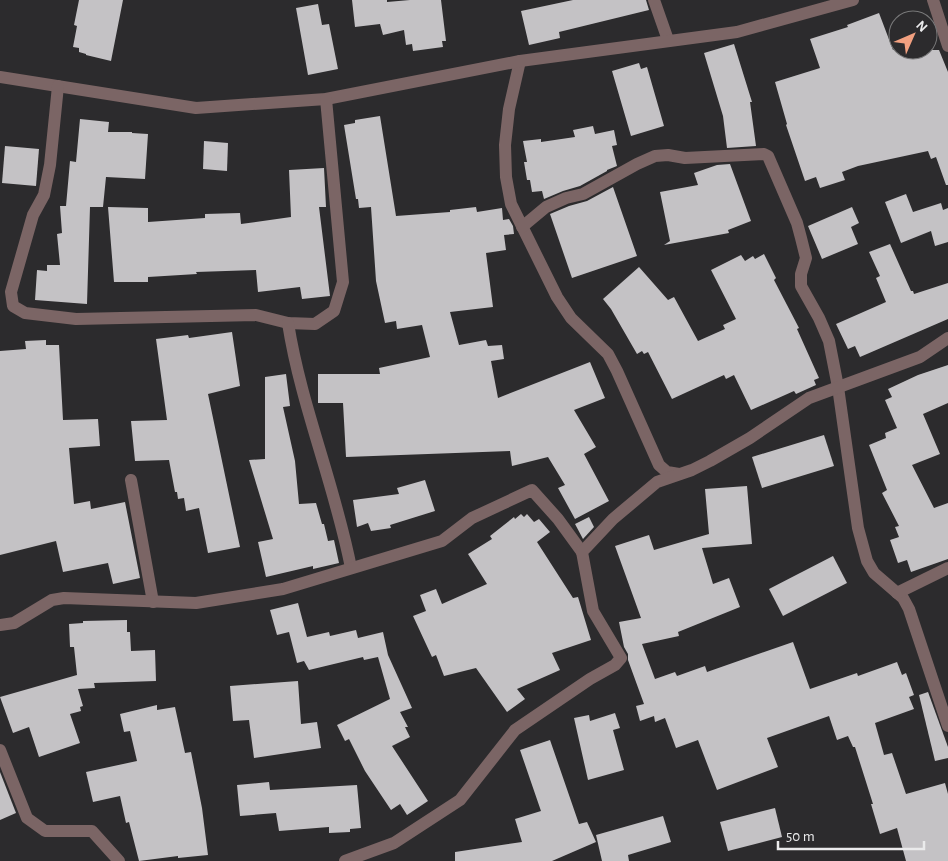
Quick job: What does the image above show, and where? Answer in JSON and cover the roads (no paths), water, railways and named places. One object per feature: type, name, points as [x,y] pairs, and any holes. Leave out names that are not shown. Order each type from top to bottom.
[{"type":"street","points":[[654,0],[668,40]]},
{"type":"street","points":[[0,77],[196,108],[326,99],[520,61],[737,32],[827,3],[854,0]]},
{"type":"street","points":[[933,0],[948,46]]},
{"type":"street","points":[[520,61],[509,109],[505,145],[506,177],[511,204],[557,297],[571,318],[608,354],[659,465],[667,472],[679,474]]},
{"type":"street","points":[[58,86],[50,165],[44,195],[33,215],[11,292],[13,306],[25,312],[76,319],[256,315],[288,323],[315,324],[334,311],[343,282],[326,99]]},
{"type":"street","points":[[522,227],[546,207],[566,198],[583,194],[655,156],[668,155],[685,158],[764,154],[770,159],[797,223],[806,258],[801,274],[801,286],[819,318],[829,341],[838,386],[858,528],[867,561],[874,573],[903,598],[910,610],[948,726]]},
{"type":"street","points":[[288,323],[293,357],[345,535],[352,568]]},
{"type":"street","points":[[582,552],[613,519],[658,482],[692,470],[710,461],[750,438],[809,398],[920,357],[948,338]]},
{"type":"street","points":[[658,482],[659,465]]},
{"type":"street","points":[[131,480],[153,602]]},
{"type":"street","points":[[0,625],[14,623],[52,600],[58,599],[196,603],[283,589],[442,541],[472,518],[532,490],[582,552],[594,611],[621,658],[615,665],[590,679],[515,730],[460,800],[394,843],[345,861]]},
{"type":"street","points":[[897,592],[948,568]]},
{"type":"street","points":[[0,750],[27,818],[45,831],[92,831],[119,861]]}]
